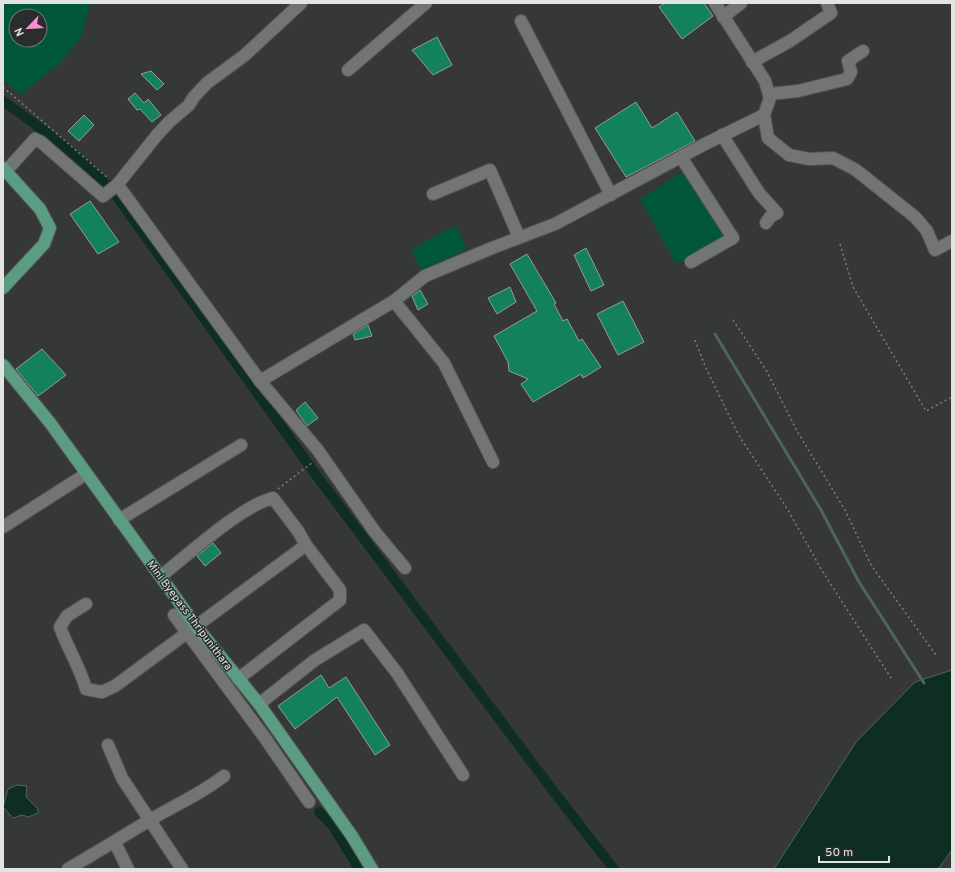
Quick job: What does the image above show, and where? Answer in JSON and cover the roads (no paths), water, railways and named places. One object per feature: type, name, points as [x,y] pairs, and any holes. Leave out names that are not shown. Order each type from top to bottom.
[{"type":"main road","points":[[3,288],[44,244],[50,228],[40,209],[4,169]]},
{"type":"main road","name":"Mini Byepass Thripunithara","points":[[3,365],[51,424],[161,576],[192,629],[241,682],[259,704],[352,836],[372,869]]},
{"type":"street","points":[[4,169],[35,139],[41,142],[103,196],[113,188],[169,122],[190,105],[193,98],[207,83],[245,55],[301,3]]},
{"type":"street","points":[[348,70],[426,3]]},
{"type":"street","points":[[715,3],[765,81],[770,98],[764,115],[768,138],[789,155],[809,159],[833,158],[850,167],[878,187],[895,203],[915,218],[927,231],[935,250],[952,241]]},
{"type":"street","points":[[723,16],[741,3]]},
{"type":"street","points":[[752,62],[790,41],[832,13],[827,3]]},
{"type":"street","points":[[521,21],[611,195]]},
{"type":"street","points":[[769,94],[798,91],[846,79],[851,72],[848,61],[863,51]]},
{"type":"street","points":[[260,381],[394,301],[425,276],[519,237],[555,224],[764,115]]},
{"type":"street","points":[[722,136],[759,193],[777,213],[770,217],[766,223]]},
{"type":"street","points":[[681,157],[733,238],[692,262]]},
{"type":"street","points":[[433,194],[490,170],[519,237]]},
{"type":"street","points":[[113,188],[123,191],[260,381],[317,449],[375,532],[405,568]]},
{"type":"street","points":[[394,301],[444,363],[493,462]]},
{"type":"street","points":[[119,520],[241,445]]},
{"type":"street","points":[[3,527],[86,474]]},
{"type":"street","points":[[161,576],[232,520],[264,500],[274,498],[340,590],[340,600],[241,682],[232,694]]},
{"type":"street","points":[[86,604],[67,616],[60,627],[66,644],[81,671],[86,689],[102,692],[114,686],[306,544]]},
{"type":"street","points":[[174,615],[192,629],[232,694],[309,802]]},
{"type":"street","points":[[259,704],[315,660],[364,630],[396,674],[463,775]]},
{"type":"street","points":[[108,745],[122,778],[182,869]]},
{"type":"street","points":[[73,868],[150,820],[208,788],[224,776]]},
{"type":"street","points":[[115,842],[128,869]]},
{"type":"waterway","points":[[3,101],[74,155],[113,191],[316,475],[554,792],[614,869]]},
{"type":"waterway","points":[[715,334],[821,510],[859,582],[924,683]]},
{"type":"waterway","points":[[319,812],[333,826],[359,869]]}]
